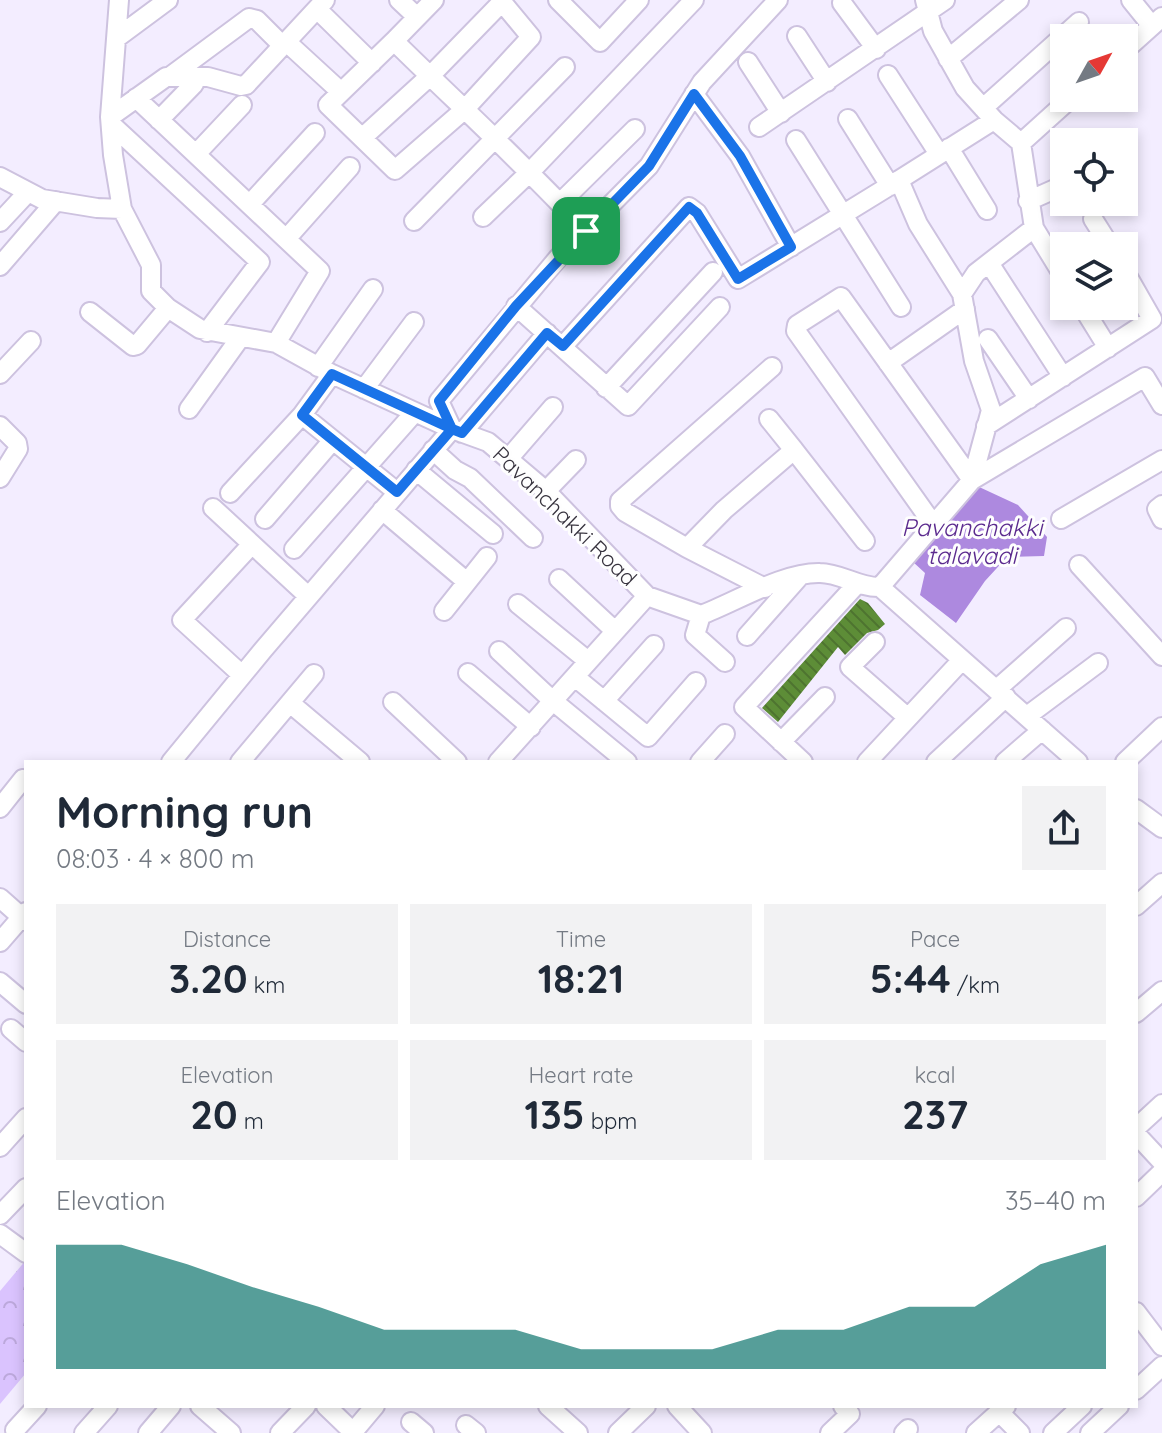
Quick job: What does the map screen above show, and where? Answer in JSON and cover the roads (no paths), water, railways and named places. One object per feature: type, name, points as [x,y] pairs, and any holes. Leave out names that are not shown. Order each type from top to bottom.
[{"type":"street","points":[[119,0],[111,120],[120,209],[150,278],[154,296],[207,332],[276,343],[320,271],[136,98]]},
{"type":"street","points":[[118,37],[168,0]]},
{"type":"street","points":[[399,0],[417,17]]},
{"type":"street","points":[[362,138],[430,76],[502,2],[531,37],[464,110],[395,170],[362,138],[328,105],[434,0]]},
{"type":"street","points":[[558,0],[600,42],[635,2]]},
{"type":"street","points":[[483,217],[694,0]]},
{"type":"street","points":[[457,431],[439,401],[516,306],[649,166],[694,94],[778,0]]},
{"type":"street","points":[[759,127],[876,49],[927,6],[945,0]]},
{"type":"street","points":[[948,59],[1019,0]]},
{"type":"street","points":[[1131,0],[1157,21],[1138,38]]},
{"type":"street","points":[[842,3],[876,49]]},
{"type":"street","points":[[172,75],[208,77],[246,85],[288,47],[322,6],[372,63]]},
{"type":"street","points":[[927,6],[933,31],[965,88],[988,114],[1021,143],[1034,228],[1050,254]]},
{"type":"street","points":[[111,120],[161,79],[172,75],[249,18],[257,20],[341,92]]},
{"type":"street","points":[[563,346],[689,207],[697,213],[738,279],[944,151],[988,114],[1079,22]]},
{"type":"street","points":[[797,36],[827,82]]},
{"type":"street","points":[[394,41],[531,171],[586,231]]},
{"type":"street","points":[[748,62],[781,113]]},
{"type":"street","points":[[414,221],[565,67]]},
{"type":"street","points":[[888,75],[987,210]]},
{"type":"street","points":[[159,120],[194,84]]},
{"type":"street","points":[[694,94],[740,156],[791,247]]},
{"type":"street","points":[[196,154],[242,105]]},
{"type":"street","points":[[1021,143],[1055,112]]},
{"type":"street","points":[[848,119],[895,183],[964,302],[974,361],[991,410],[972,480]]},
{"type":"street","points":[[111,120],[260,262],[207,332]]},
{"type":"street","points":[[560,203],[635,129]]},
{"type":"street","points":[[250,204],[315,133]]},
{"type":"street","points":[[796,140],[901,307]]},
{"type":"street","points":[[287,238],[350,167]]},
{"type":"street","points":[[0,177],[28,192],[56,201],[120,209]]},
{"type":"street","points":[[1028,201],[1050,191]]},
{"type":"street","points":[[0,222],[28,192]]},
{"type":"street","points":[[0,266],[56,201]]},
{"type":"street","points":[[1093,219],[1101,232]]},
{"type":"street","points":[[888,363],[964,302],[976,273],[1034,228]]},
{"type":"street","points":[[989,263],[1063,377]]},
{"type":"street","points":[[606,388],[713,272]]},
{"type":"street","points":[[230,493],[302,415],[373,289]]},
{"type":"street","points":[[986,426],[1152,319],[1138,294]]},
{"type":"street","points":[[933,524],[795,328],[841,297],[972,480]]},
{"type":"street","points":[[516,306],[563,346],[623,405],[632,404],[720,307]]},
{"type":"street","points":[[90,312],[133,346],[168,308]]},
{"type":"street","points":[[1091,320],[1108,348]]},
{"type":"street","points":[[364,389],[414,322]]},
{"type":"street","points":[[173,760],[433,450],[457,431],[547,333]]},
{"type":"street","points":[[189,409],[240,338]]},
{"type":"street","points":[[988,339],[1029,399]]},
{"type":"street","points":[[0,374],[31,341]]},
{"type":"street","name":"Pavanchakki Road","points":[[276,343],[325,371],[488,442],[546,491],[647,596],[701,615]]},
{"type":"street","points":[[765,588],[625,512],[620,501],[772,367]]},
{"type":"street","points":[[880,587],[972,480],[1145,377],[1162,405]]},
{"type":"street","points":[[508,459],[553,407]]},
{"type":"street","points":[[294,549],[415,412]]},
{"type":"street","points":[[302,415],[397,492]]},
{"type":"street","points":[[769,419],[865,541]]},
{"type":"street","points":[[0,426],[17,443],[18,449],[0,478]]},
{"type":"street","points":[[265,519],[333,440]]},
{"type":"street","points":[[433,450],[455,470],[470,478],[533,538]]},
{"type":"street","points":[[687,548],[724,510],[794,450]]},
{"type":"street","points":[[546,491],[576,460]]},
{"type":"street","points":[[1061,519],[1162,460]]},
{"type":"street","points":[[416,470],[493,534]]},
{"type":"street","points":[[1162,505],[1157,509],[1162,519]]},
{"type":"street","points":[[213,508],[308,596]]},
{"type":"street","points":[[382,510],[467,582]]},
{"type":"street","points":[[242,675],[182,620],[252,544]]},
{"type":"street","points":[[444,611],[487,557]]},
{"type":"street","points":[[1079,565],[1162,656]]},
{"type":"street","points":[[747,636],[802,574]]},
{"type":"street","points":[[725,662],[695,635],[701,615],[802,574],[841,576],[857,584],[880,587],[1076,760]]},
{"type":"street","points":[[559,579],[614,630]]},
{"type":"street","points":[[801,760],[744,707],[857,584]]},
{"type":"street","points":[[500,760],[647,596]]},
{"type":"street","points":[[518,604],[588,661]]},
{"type":"street","points":[[938,760],[1066,628]]},
{"type":"street","points":[[875,642],[850,667],[907,717]]},
{"type":"street","points":[[604,701],[654,645]]},
{"type":"street","points":[[499,651],[625,760]]},
{"type":"street","points":[[869,760],[962,660]]},
{"type":"street","points":[[1027,716],[1098,663]]},
{"type":"street","points":[[468,673],[531,727]]},
{"type":"street","points":[[245,760],[314,674]]},
{"type":"street","points":[[575,677],[648,737],[696,682]]},
{"type":"street","points":[[781,742],[825,697]]},
{"type":"street","points":[[393,702],[455,760]]},
{"type":"street","points":[[290,703],[358,760]]},
{"type":"street","points":[[1127,760],[1162,727]]},
{"type":"street","points":[[1007,760],[1042,730]]},
{"type":"street","points":[[702,760],[725,734]]},
{"type":"street","points":[[0,808],[23,779]]},
{"type":"street","points":[[1138,810],[1162,828]]},
{"type":"street","points":[[1138,904],[1162,883]]},
{"type":"street","points":[[0,898],[24,917],[0,942]]},
{"type":"street","points":[[0,982],[24,1002]]},
{"type":"street","points":[[1138,1011],[1162,991]]},
{"type":"street","points":[[11,1029],[24,1040]]},
{"type":"street","points":[[1138,1129],[1162,1104]]},
{"type":"street","points":[[0,1147],[24,1120]]},
{"type":"street","points":[[1138,1133],[1162,1162]]},
{"type":"street","points":[[1138,1195],[1162,1172]]},
{"type":"street","points":[[0,1215],[24,1190]]},
{"type":"street","points":[[0,1234],[22,1245]]},
{"type":"street","points":[[1138,1315],[1162,1346]]},
{"type":"street","points":[[1138,1388],[1162,1366]]},
{"type":"street","points":[[15,1430],[35,1408]]},
{"type":"street","points":[[84,1433],[106,1408]]},
{"type":"street","points":[[148,1433],[169,1408]]},
{"type":"street","points":[[206,1408],[231,1433]]},
{"type":"street","points":[[280,1433],[304,1408]]},
{"type":"street","points":[[328,1408],[354,1432],[373,1408]]},
{"type":"street","points":[[550,1408],[578,1433]]},
{"type":"street","points":[[618,1433],[644,1408]]},
{"type":"street","points":[[679,1408],[702,1433]]},
{"type":"street","points":[[830,1433],[850,1414],[845,1408]]},
{"type":"street","points":[[1053,1433],[1080,1408]]},
{"type":"street","points":[[1091,1433],[1117,1408]]},
{"type":"street","points":[[976,1433],[1002,1409],[1020,1433]]},
{"type":"water","name":"Pavanchakki talavadi","points":[[977,486],[1018,505],[1047,537],[1044,556],[1007,557],[985,581],[956,623],[920,595],[925,573],[912,561]]}]
